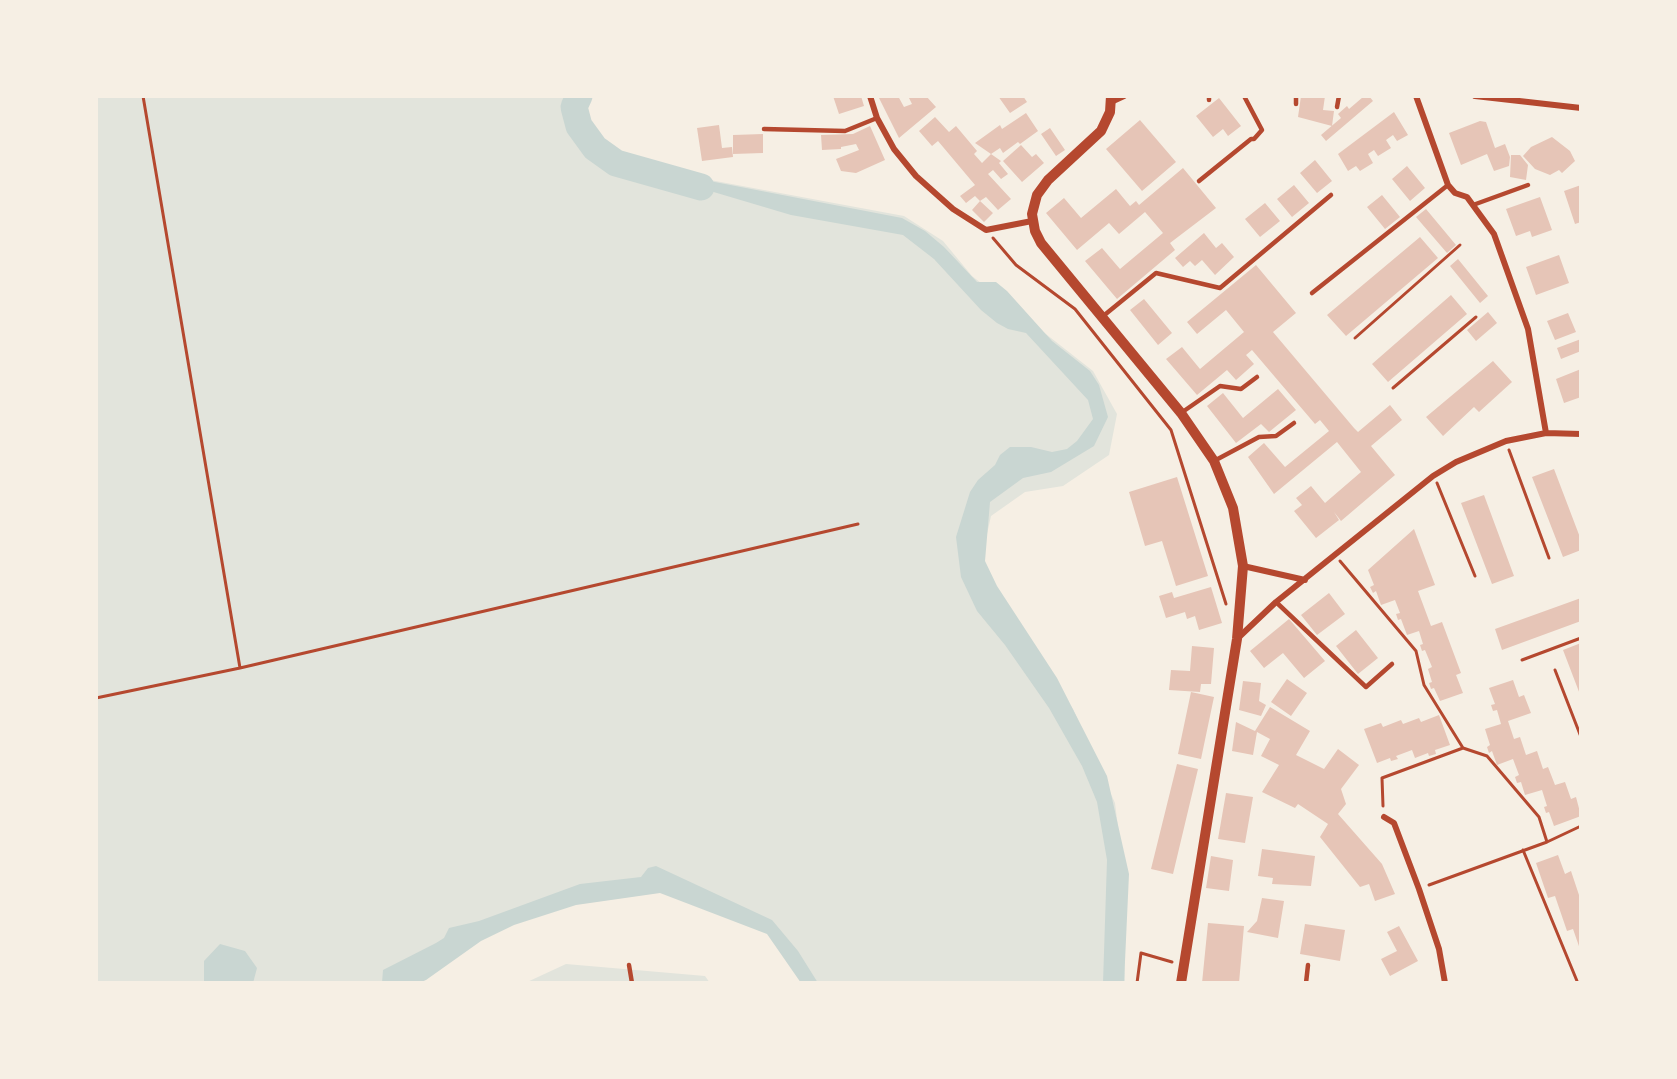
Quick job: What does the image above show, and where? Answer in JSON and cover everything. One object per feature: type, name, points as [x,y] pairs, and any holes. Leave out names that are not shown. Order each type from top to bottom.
[{"type":"street","points":[[870,96],[894,149],[916,176],[953,208],[986,230],[1032,221]]},
{"type":"street","points":[[1124,96],[1111,99],[1106,123],[1101,131],[1048,180],[1032,206],[1032,221],[1041,243],[1180,413],[1214,461],[1233,508],[1243,566],[1237,639],[1181,983]]},
{"type":"street","points":[[1416,96],[1448,184],[1455,193],[1467,197],[1494,234],[1522,306],[1536,365],[1546,433]]},
{"type":"street","points":[[1475,96],[1581,108]]},
{"type":"street","points":[[1237,639],[1276,602],[1433,476],[1456,462],[1506,441],[1546,433],[1581,434]]},
{"type":"street","points":[[1243,566],[1305,579]]},
{"type":"street","points":[[1384,817],[1394,823],[1419,889],[1439,949],[1445,983]]},
{"type":"lane","points":[[1199,181],[1251,139],[1254,139],[1262,130],[1244,96]]},
{"type":"lane","points":[[1296,96],[1296,104]]},
{"type":"lane","points":[[1336,107],[1339,96]]},
{"type":"lane","points":[[764,129],[845,131],[878,118]]},
{"type":"lane","points":[[1312,293],[1448,184]]},
{"type":"lane","points":[[1473,205],[1528,185]]},
{"type":"lane","points":[[1102,317],[1156,273],[1220,288],[1331,195]]},
{"type":"lane","points":[[1180,413],[1220,386],[1241,389],[1257,377]]},
{"type":"lane","points":[[1214,461],[1259,437],[1276,436],[1294,423]]},
{"type":"lane","points":[[1276,602],[1366,687],[1392,664]]},
{"type":"lane","points":[[629,965],[632,983]]},
{"type":"lane","points":[[1306,983],[1308,965]]},
{"type":"path","points":[[143,96],[240,668]]},
{"type":"path","points":[[986,230],[1016,265],[1075,309],[1171,430],[1226,606]]},
{"type":"path","points":[[1355,338],[1460,245]]},
{"type":"path","points":[[1393,388],[1476,317]]},
{"type":"path","points":[[1506,441],[1549,558]]},
{"type":"path","points":[[1433,476],[1443,494],[1475,576]]},
{"type":"path","points":[[96,698],[240,668],[858,524]]},
{"type":"path","points":[[1335,555],[1416,651],[1424,685],[1463,748]]},
{"type":"path","points":[[1522,660],[1581,639]]},
{"type":"path","points":[[1555,670],[1581,737]]},
{"type":"path","points":[[1384,817],[1382,778],[1463,748],[1487,756],[1539,817],[1547,842]]},
{"type":"path","points":[[1419,889],[1547,842],[1581,826]]},
{"type":"path","points":[[1523,850],[1577,981]]},
{"type":"path","points":[[1137,983],[1141,953],[1183,965]]},
{"type":"shaded area","points":[[96,96],[583,96],[579,106],[596,143],[710,180],[904,216],[943,241],[972,276],[1093,371],[1117,414],[1109,455],[1063,486],[1025,492],[991,516],[979,570],[1073,709],[1115,803],[1122,859],[1125,983],[805,983],[771,932],[664,889],[576,899],[488,932],[407,983],[96,983]]},
{"type":"shaded area","points":[[616,163],[902,218],[925,231],[944,247],[977,282],[996,282],[1007,291],[1052,341],[1090,371],[1099,385],[1108,417],[1094,446],[1051,472],[1023,478],[990,502],[985,561],[997,586],[1057,678],[1107,776],[1129,874],[1124,983],[1103,983],[1107,860],[1097,802],[1082,766],[1049,708],[1005,645],[977,611],[961,577],[956,537],[970,492],[978,480],[995,465],[1000,455],[1010,447],[1031,447],[1052,452],[1067,449],[1077,441],[1093,419],[1088,400],[1026,333],[1008,329],[997,323],[981,310],[934,259],[903,235],[791,215]]},
{"type":"shaded area","points":[[656,866],[772,920],[798,951],[818,983],[801,983],[767,934],[660,893],[576,905],[514,925],[481,941],[426,980],[419,983],[382,983],[383,970],[444,938],[449,928],[479,921],[580,884],[641,877],[648,868]]},
{"type":"shaded area","points":[[220,944],[245,951],[257,968],[253,983],[204,983],[204,961]]},
{"type":"shaded area","points":[[566,964],[705,976],[710,983],[525,983]]},
{"type":"building","points":[[833,96],[861,96],[864,106],[839,114]]},
{"type":"building","points":[[878,96],[898,96],[904,107],[912,104],[908,96],[926,96],[936,107],[899,138]]},
{"type":"building","points":[[998,96],[1023,96],[1027,102],[1010,113]]},
{"type":"building","points":[[1301,96],[1325,96],[1323,110],[1334,111],[1332,126],[1298,117]]},
{"type":"building","points":[[1369,96],[1373,101],[1326,141],[1321,135],[1341,118],[1338,114],[1347,106],[1349,109],[1363,97]]},
{"type":"building","points":[[1219,98],[1241,126],[1228,136],[1223,129],[1213,137],[1196,116]]},
{"type":"building","points":[[1394,112],[1408,135],[1397,141],[1393,135],[1386,140],[1391,148],[1378,156],[1374,150],[1368,154],[1373,163],[1360,171],[1356,166],[1348,171],[1338,154]]},
{"type":"building","points":[[1026,113],[1038,131],[1020,144],[1018,142],[1003,153],[1000,148],[991,154],[975,143],[1000,125],[1002,129]]},
{"type":"building","points":[[935,117],[949,132],[956,126],[977,151],[974,154],[982,163],[991,154],[1001,161],[999,163],[1008,174],[1001,179],[993,170],[988,174],[1011,199],[998,210],[986,197],[980,201],[975,196],[966,203],[960,196],[975,185],[938,141],[932,146],[919,131]]},
{"type":"building","points":[[1140,120],[1176,162],[1142,191],[1106,149]]},
{"type":"building","points":[[1480,121],[1486,122],[1495,148],[1505,144],[1510,157],[1509,166],[1494,171],[1487,154],[1461,165],[1449,133]]},
{"type":"building","points":[[719,125],[722,148],[732,147],[733,157],[702,161],[697,128]]},
{"type":"building","points":[[870,126],[885,160],[856,173],[841,171],[836,159],[859,150],[856,144],[841,147],[841,149],[822,150],[821,135],[853,134]]},
{"type":"building","points":[[1050,128],[1065,150],[1056,156],[1041,134]]},
{"type":"building","points":[[763,134],[763,153],[733,154],[733,135]]},
{"type":"building","points":[[1552,137],[1570,151],[1575,161],[1562,173],[1559,170],[1550,175],[1535,169],[1523,156],[1531,147]]},
{"type":"building","points":[[1021,145],[1032,157],[1036,154],[1044,163],[1022,182],[1003,161]]},
{"type":"building","points":[[1511,155],[1520,155],[1528,165],[1526,180],[1510,177]]},
{"type":"building","points":[[1315,160],[1332,181],[1317,193],[1300,173]]},
{"type":"building","points":[[1407,166],[1425,188],[1410,201],[1392,179]]},
{"type":"building","points":[[1183,168],[1216,208],[1170,243],[1175,250],[1117,299],[1085,261],[1102,248],[1120,269],[1163,233],[1145,212],[1119,234],[1109,223],[1077,250],[1046,213],[1064,198],[1081,218],[1116,189],[1130,206],[1136,201],[1139,205]]},
{"type":"building","points":[[1294,185],[1309,203],[1292,217],[1277,199]]},
{"type":"building","points":[[1581,185],[1581,222],[1575,224],[1564,191]]},
{"type":"building","points":[[1382,195],[1400,217],[1385,229],[1367,207]]},
{"type":"building","points":[[1540,197],[1552,230],[1532,237],[1530,231],[1516,236],[1506,209]]},
{"type":"building","points":[[980,201],[993,213],[984,222],[972,210]]},
{"type":"building","points":[[1265,203],[1280,221],[1260,237],[1245,219]]},
{"type":"building","points":[[1426,209],[1456,245],[1447,253],[1416,217]]},
{"type":"building","points":[[1204,233],[1216,248],[1222,243],[1234,257],[1215,275],[1202,260],[1195,266],[1190,261],[1183,267],[1175,258]]},
{"type":"building","points":[[1420,237],[1438,258],[1346,336],[1327,315]]},
{"type":"building","points":[[1559,255],[1569,283],[1536,295],[1526,267]]},
{"type":"building","points":[[1458,259],[1488,296],[1480,303],[1450,266]]},
{"type":"building","points":[[1256,265],[1296,313],[1273,332],[1354,428],[1358,432],[1390,405],[1402,420],[1371,446],[1395,475],[1341,521],[1334,512],[1339,520],[1316,538],[1294,511],[1302,505],[1296,498],[1311,486],[1325,503],[1361,472],[1337,442],[1274,494],[1248,457],[1264,443],[1285,467],[1329,431],[1320,420],[1315,424],[1252,350],[1246,355],[1254,364],[1236,380],[1227,370],[1197,395],[1166,359],[1182,347],[1200,369],[1244,332],[1226,310],[1197,334],[1187,322]]},
{"type":"building","points":[[1451,295],[1467,314],[1388,382],[1372,364]]},
{"type":"building","points":[[1144,299],[1172,333],[1158,345],[1130,310]]},
{"type":"building","points":[[1488,312],[1497,323],[1476,341],[1467,330]]},
{"type":"building","points":[[1568,313],[1576,332],[1555,340],[1547,321]]},
{"type":"building","points":[[1581,339],[1581,351],[1561,359],[1557,348]]},
{"type":"building","points":[[1493,361],[1512,382],[1479,412],[1474,407],[1443,436],[1426,417]]},
{"type":"building","points":[[1581,369],[1581,397],[1564,403],[1556,379]]},
{"type":"building","points":[[1278,389],[1296,410],[1269,432],[1261,424],[1236,443],[1207,406],[1223,393],[1243,418]]},
{"type":"building","points":[[1554,469],[1581,540],[1581,550],[1563,557],[1532,477]]},
{"type":"building","points":[[1177,477],[1208,576],[1176,586],[1162,541],[1145,546],[1129,492]]},
{"type":"building","points":[[1484,495],[1514,576],[1492,584],[1461,503]]},
{"type":"building","points":[[1414,529],[1435,585],[1418,591],[1431,626],[1442,622],[1461,673],[1456,675],[1463,693],[1440,701],[1429,683],[1432,682],[1428,669],[1432,667],[1425,650],[1422,651],[1420,645],[1423,644],[1419,631],[1407,635],[1401,619],[1398,620],[1396,614],[1400,613],[1395,600],[1381,605],[1376,591],[1373,593],[1370,587],[1374,585],[1368,570]]},
{"type":"building","points":[[1211,587],[1222,623],[1199,630],[1195,616],[1187,619],[1185,612],[1166,618],[1159,596],[1172,592],[1174,598]]},
{"type":"building","points":[[1329,593],[1345,614],[1317,635],[1301,615]]},
{"type":"building","points":[[1581,598],[1581,621],[1502,650],[1495,629]]},
{"type":"building","points":[[1289,619],[1325,661],[1304,678],[1283,653],[1264,668],[1250,651]]},
{"type":"building","points":[[1356,630],[1378,658],[1358,674],[1336,646]]},
{"type":"building","points":[[1581,643],[1581,697],[1563,650]]},
{"type":"building","points":[[1192,646],[1214,648],[1211,684],[1201,684],[1200,692],[1169,690],[1171,670],[1190,671]]},
{"type":"building","points":[[1287,679],[1307,693],[1291,716],[1271,702]]},
{"type":"building","points":[[1513,680],[1519,697],[1524,695],[1531,713],[1508,721],[1514,739],[1520,737],[1526,755],[1537,751],[1543,769],[1548,767],[1555,785],[1565,782],[1571,799],[1576,797],[1581,816],[1554,826],[1549,812],[1546,813],[1544,807],[1547,806],[1542,790],[1525,795],[1521,782],[1517,783],[1515,777],[1519,775],[1513,759],[1497,765],[1492,751],[1489,753],[1487,747],[1490,745],[1485,729],[1501,724],[1497,710],[1493,711],[1491,705],[1495,704],[1489,688]]},
{"type":"building","points":[[1243,681],[1261,683],[1259,701],[1266,705],[1261,716],[1239,710]]},
{"type":"building","points":[[1191,692],[1214,697],[1201,759],[1178,754]]},
{"type":"building","points":[[1270,707],[1310,731],[1296,755],[1324,769],[1338,749],[1359,765],[1341,789],[1346,804],[1338,814],[1382,864],[1395,894],[1375,901],[1369,884],[1360,887],[1320,837],[1328,824],[1298,804],[1295,808],[1262,792],[1279,765],[1261,756],[1270,739],[1257,732],[1253,755],[1232,751],[1236,722],[1255,731]]},
{"type":"building","points":[[1439,715],[1450,745],[1435,750],[1436,754],[1429,756],[1428,753],[1415,758],[1412,750],[1396,756],[1398,759],[1391,761],[1390,758],[1377,763],[1364,729],[1381,723],[1383,727],[1401,720],[1403,724],[1419,718],[1421,722]]},
{"type":"building","points":[[1177,764],[1198,769],[1173,874],[1151,869]]},
{"type":"building","points":[[1226,793],[1253,797],[1245,843],[1218,839]]},
{"type":"building","points":[[1262,849],[1315,856],[1311,886],[1272,884],[1273,878],[1258,876]]},
{"type":"building","points":[[1558,855],[1565,874],[1571,871],[1581,901],[1581,952],[1573,929],[1567,931],[1555,896],[1548,898],[1536,863]]},
{"type":"building","points":[[1211,856],[1233,860],[1229,891],[1206,888]]},
{"type":"building","points":[[1262,898],[1284,901],[1278,938],[1247,932],[1257,921]]},
{"type":"building","points":[[1208,923],[1244,926],[1239,983],[1202,983]]},
{"type":"building","points":[[1305,924],[1345,930],[1340,961],[1300,954]]},
{"type":"building","points":[[1399,926],[1418,961],[1390,976],[1381,959],[1397,951],[1387,932]]},
{"type":"waterway","points":[[579,96],[574,107],[579,126],[595,148],[616,163],[701,187]]}]
